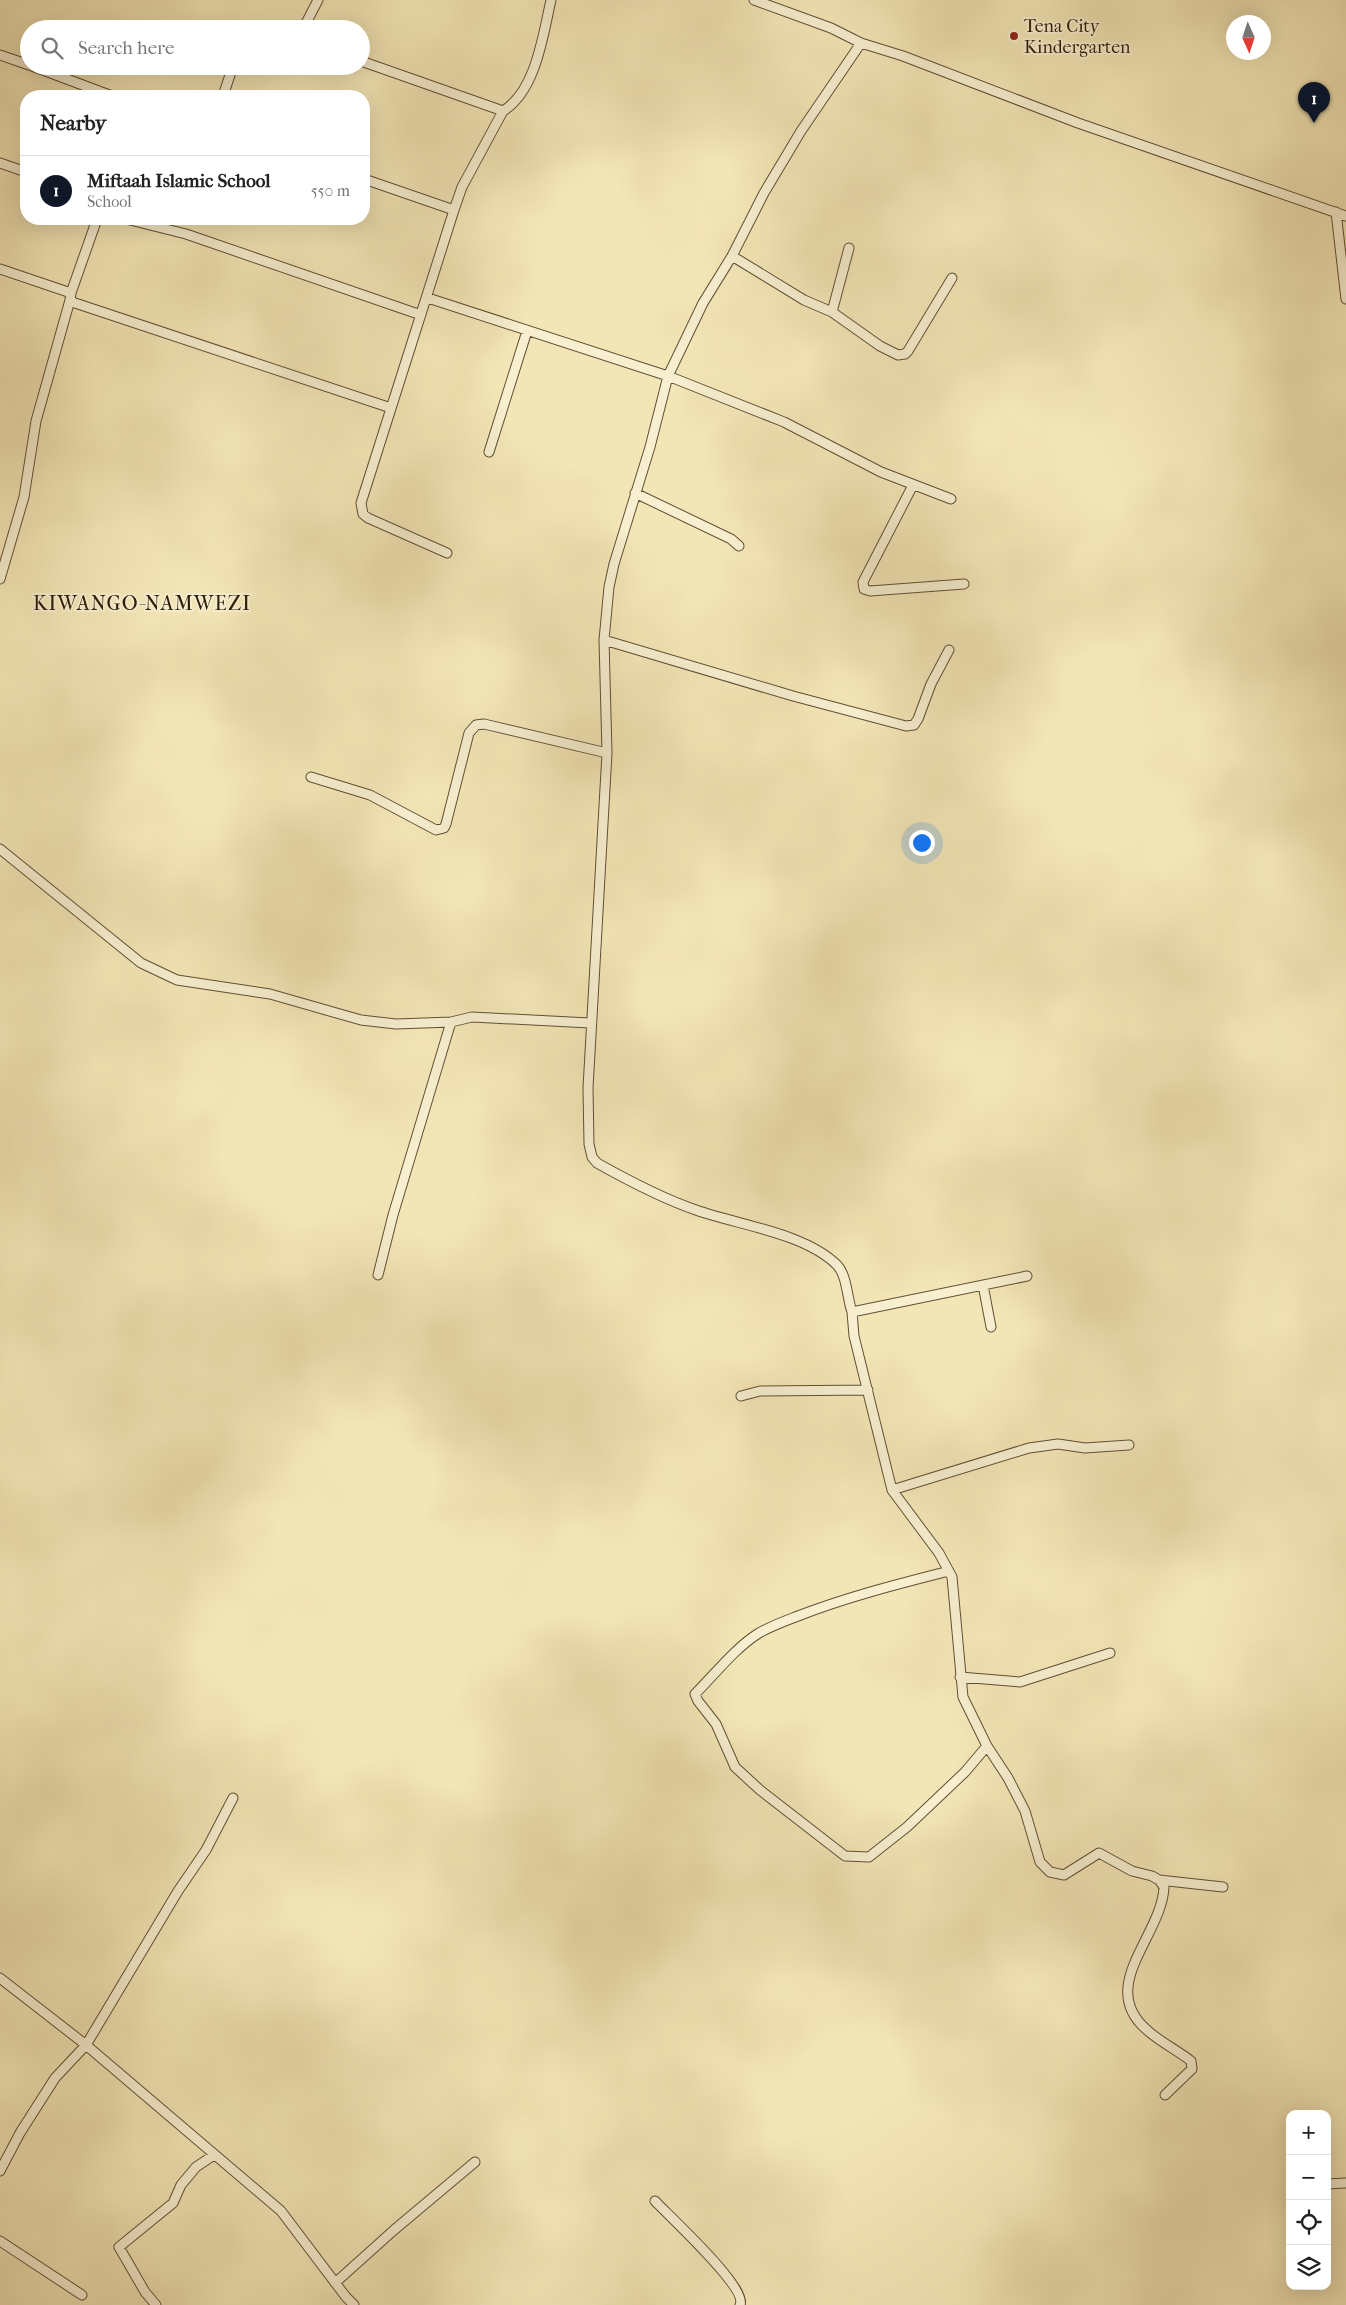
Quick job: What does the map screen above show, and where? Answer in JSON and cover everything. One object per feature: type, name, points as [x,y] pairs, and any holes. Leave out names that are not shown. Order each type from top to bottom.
[{"type":"street","points":[[308,20],[318,0]]},
{"type":"street","points":[[447,553],[368,518],[361,509],[361,503],[462,187],[503,111],[520,98],[530,78],[551,0]]},
{"type":"street","points":[[754,0],[831,28],[861,43],[903,56],[1078,123],[1346,216]]},
{"type":"street","points":[[861,43],[787,154],[764,193],[732,256],[703,302],[668,376],[650,447],[614,564],[609,587],[604,640],[607,753],[590,1023],[589,1144],[592,1157],[597,1163],[635,1185],[696,1211],[764,1230],[802,1244],[824,1255],[841,1270],[852,1312],[854,1336],[892,1490],[939,1553],[952,1576],[962,1697],[987,1746],[1008,1778],[1025,1811],[1040,1862],[1046,1869],[1056,1874],[1064,1875],[1099,1852],[1104,1853],[1132,1872],[1159,1880],[1223,1887]]},
{"type":"street","points":[[0,55],[20,62]]},
{"type":"street","points":[[370,64],[503,111]]},
{"type":"street","points":[[56,75],[96,90]]},
{"type":"street","points":[[225,90],[230,75]]},
{"type":"street","points":[[0,163],[20,170]]},
{"type":"street","points":[[370,181],[454,210]]},
{"type":"street","points":[[1336,212],[1346,299]]},
{"type":"street","points":[[0,579],[24,497],[36,421],[70,296],[95,225]]},
{"type":"street","points":[[150,225],[186,234],[421,315]]},
{"type":"street","points":[[832,312],[849,248]]},
{"type":"street","points":[[732,256],[804,300],[832,312],[894,354],[905,354],[952,278]]},
{"type":"street","points":[[0,269],[189,343],[391,408]]},
{"type":"street","points":[[428,298],[668,376],[784,422],[881,472],[951,499]]},
{"type":"street","points":[[489,452],[527,330]]},
{"type":"street","points":[[913,485],[863,582],[864,589],[870,592],[964,584]]},
{"type":"street","points":[[635,493],[731,539],[739,546]]},
{"type":"street","points":[[604,640],[906,726],[914,725],[918,719],[931,684],[949,650]]},
{"type":"street","points":[[311,777],[370,795],[436,830],[444,828],[446,824],[469,733],[476,724],[484,724],[607,753]]},
{"type":"street","points":[[0,849],[142,963],[177,980],[270,994],[361,1020],[396,1024],[451,1022],[472,1017],[590,1023]]},
{"type":"street","points":[[378,1275],[393,1215],[451,1022]]},
{"type":"street","points":[[852,1312],[1027,1276]]},
{"type":"street","points":[[983,1285],[991,1327]]},
{"type":"street","points":[[741,1396],[760,1390],[868,1390]]},
{"type":"street","points":[[892,1490],[1028,1448],[1058,1444],[1085,1448],[1129,1445]]},
{"type":"street","points":[[949,1572],[887,1586],[826,1605],[768,1628],[730,1658],[695,1694],[698,1702],[716,1724],[735,1767],[760,1790],[845,1856],[869,1856],[907,1827],[965,1772],[987,1746]]},
{"type":"street","points":[[960,1677],[1020,1682],[1110,1653]]},
{"type":"street","points":[[0,2171],[20,2133],[55,2078],[86,2044],[178,1891],[206,1850],[233,1798]]},
{"type":"street","points":[[1159,1880],[1164,1887],[1164,1893],[1153,1929],[1143,1944],[1127,1982],[1131,2011],[1146,2030],[1191,2061],[1192,2069],[1165,2094]]},
{"type":"street","points":[[1,1982],[86,2044],[281,2211],[354,2305]]},
{"type":"street","points":[[156,2305],[145,2292],[118,2247],[172,2202],[181,2185],[196,2168],[214,2155]]},
{"type":"street","points":[[336,2283],[394,2230],[475,2162]]},
{"type":"street","points":[[1331,2184],[1346,2183]]},
{"type":"street","points":[[655,2201],[728,2277],[740,2296],[740,2305]]},
{"type":"street","points":[[0,2241],[82,2295]]},
{"type":"place","name":"Tena City Kindergarten","points":[[1014,36]]},
{"type":"place","name":"Miftaah Islamic School","points":[[1314,123]]},
{"type":"district","name":"KIWANGO-NAMWEZI","points":[[142,603]]}]
